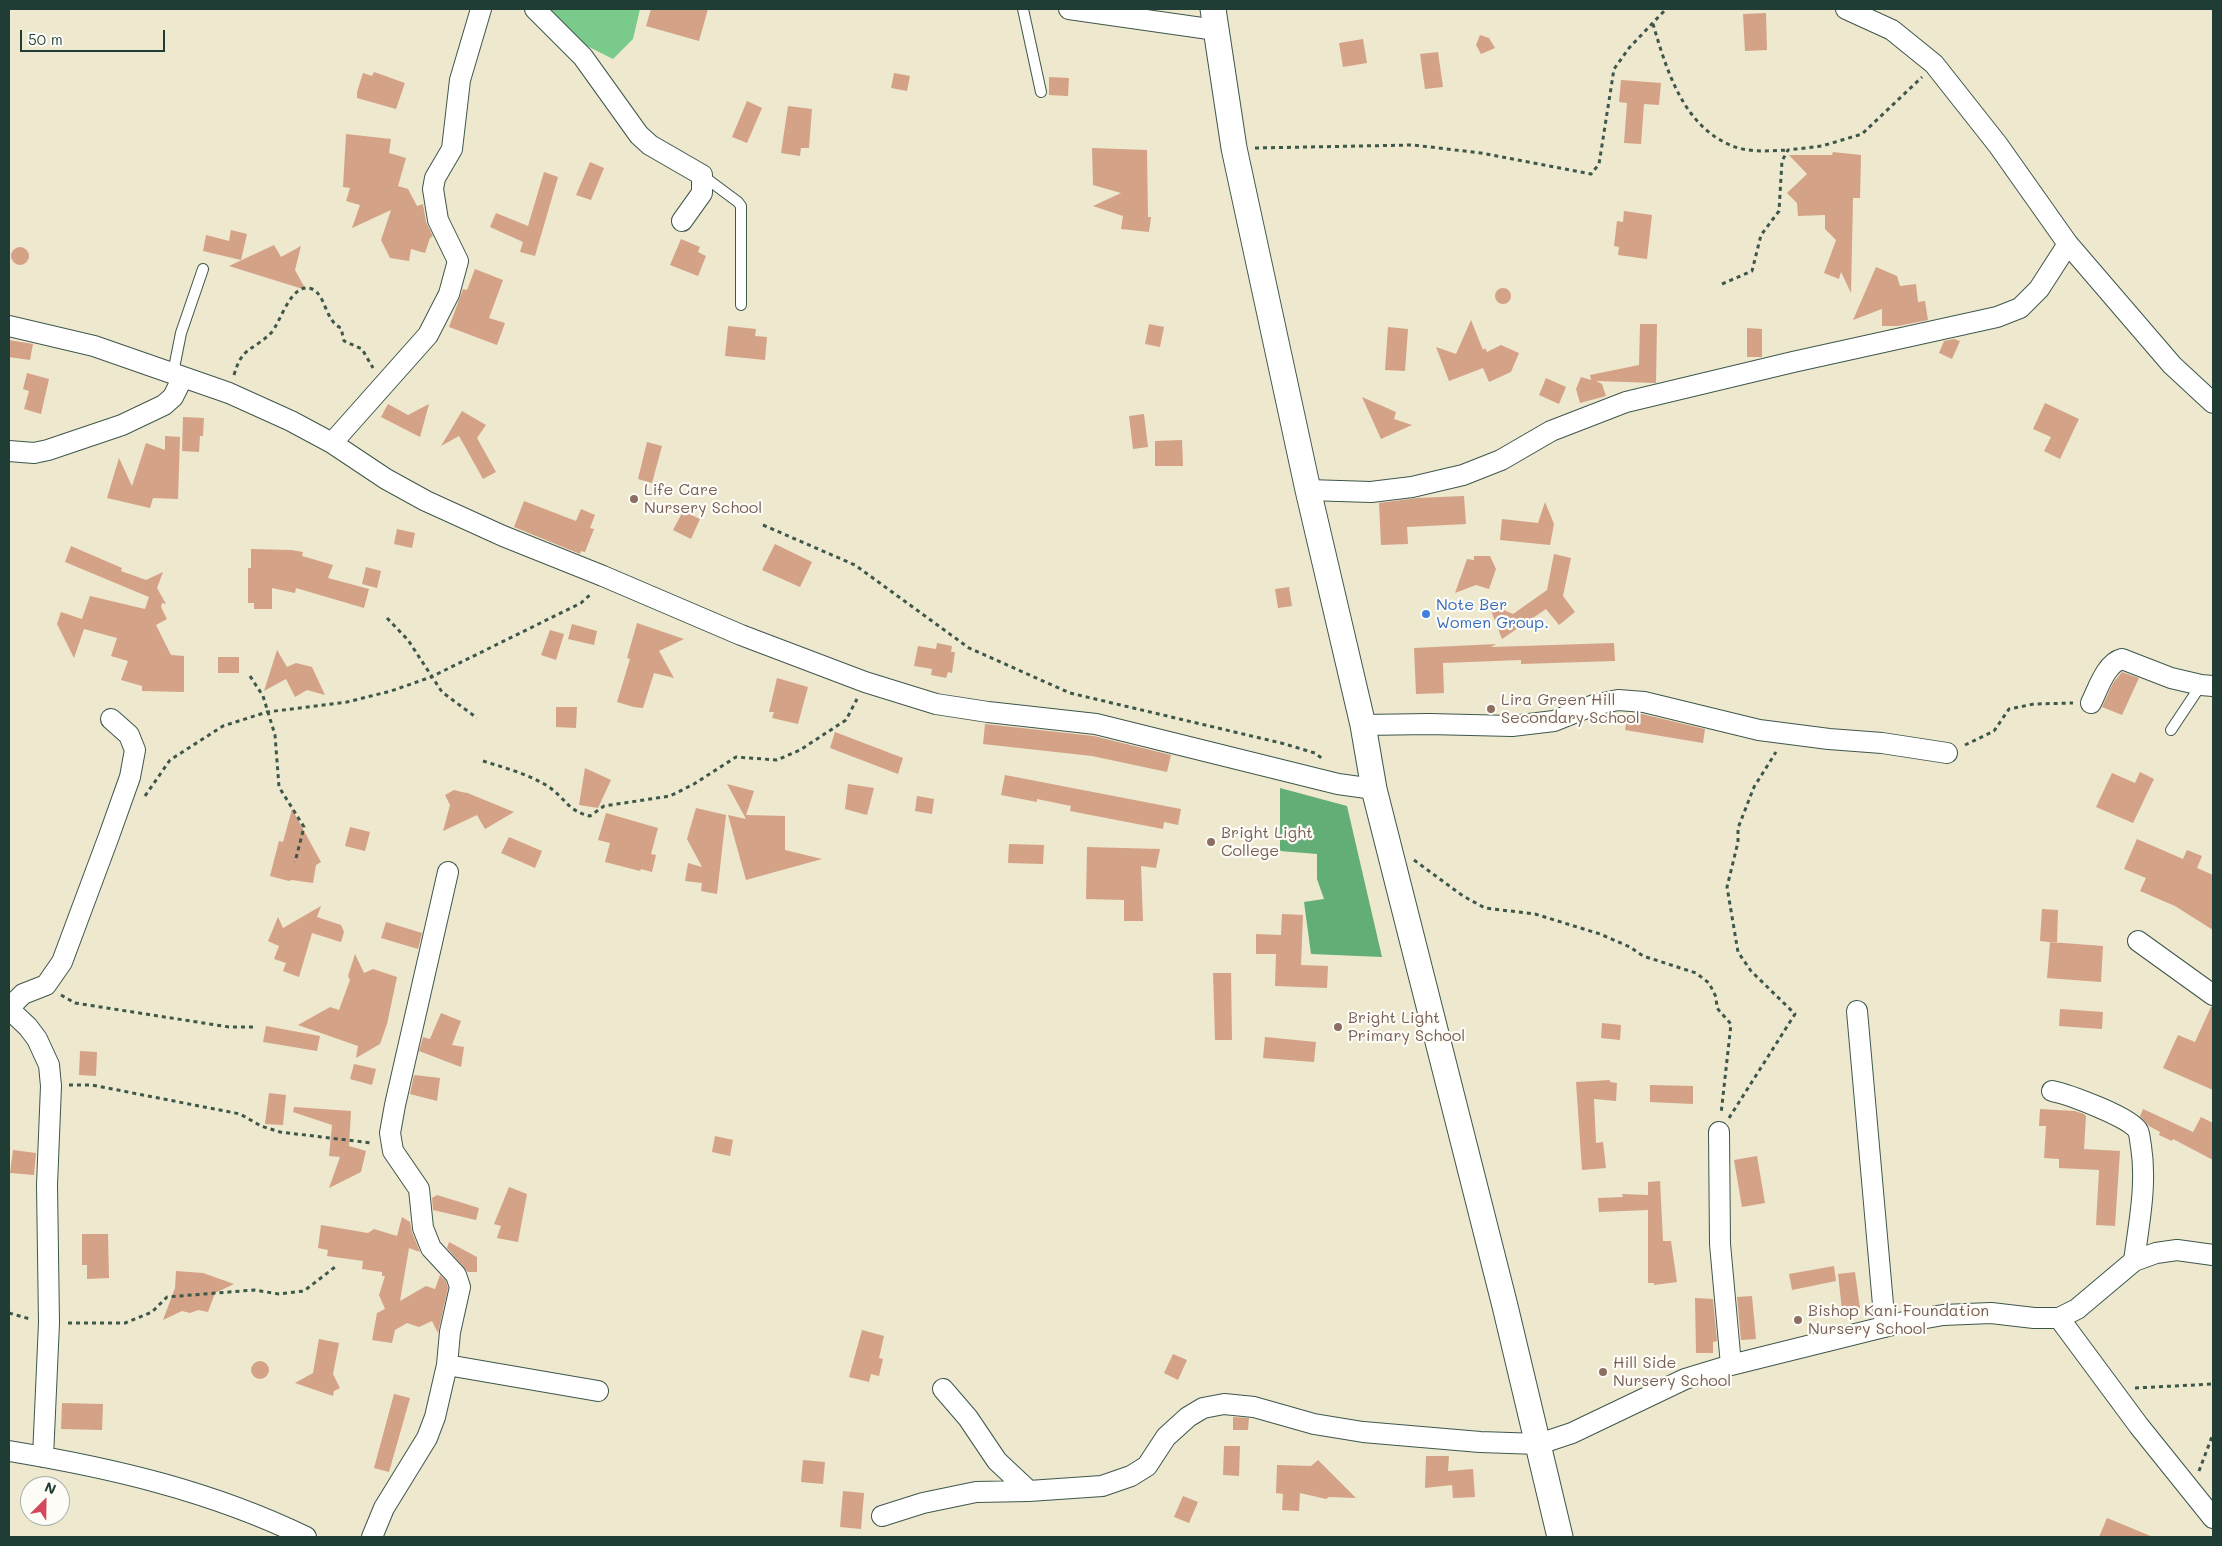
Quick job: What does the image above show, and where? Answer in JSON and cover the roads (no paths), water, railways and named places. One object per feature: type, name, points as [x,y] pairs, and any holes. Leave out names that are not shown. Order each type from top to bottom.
[{"type":"street","points":[[332,443],[428,335],[440,314],[456,272],[458,261],[438,220],[433,189],[435,178],[452,149],[460,80],[481,9]]},
{"type":"street","points":[[535,9],[583,57],[639,135],[650,145],[702,175],[702,193],[682,221]]},
{"type":"street","points":[[1069,9],[1214,19],[1234,148],[1308,490],[1363,726],[1374,789],[1539,1444],[1560,1537]]},
{"type":"street","points":[[1846,9],[1892,30],[1934,64],[1998,145],[2068,244],[2172,365],[2213,403]]},
{"type":"street","points":[[1308,490],[1371,492],[1412,487],[1463,475],[1501,460],[1551,431],[1626,402],[1811,358],[1997,317],[2020,308],[2039,290],[2068,244]]},
{"type":"street","points":[[9,326],[94,346],[229,393],[291,421],[332,443],[386,479],[426,501],[503,536],[741,635],[865,682],[936,704],[1096,724],[1338,784],[1374,789]]},
{"type":"street","points":[[9,451],[34,453],[48,450],[122,425],[164,405],[174,397],[178,375]]},
{"type":"street","points":[[2091,703],[2109,668],[2115,661],[2122,659],[2171,678],[2207,685]]},
{"type":"street","points":[[1363,726],[1429,724],[1512,726],[1554,721],[1594,705],[1618,700],[1644,702],[1787,735],[1882,743],[1947,752]]},
{"type":"street","points":[[43,1456],[49,1323],[47,1185],[51,1086],[49,1065],[37,1039],[28,1027],[9,1009],[23,994],[46,985],[62,962],[130,778],[135,750],[132,740],[126,731],[111,720]]},
{"type":"street","points":[[372,1537],[384,1508],[427,1438],[440,1399],[447,1365],[450,1332],[460,1283],[431,1248],[423,1228],[419,1189],[397,1160],[390,1145],[395,1105],[448,872]]},
{"type":"street","points":[[2138,940],[2213,995]]},
{"type":"street","points":[[1857,1011],[1885,1327]]},
{"type":"street","points":[[2052,1091],[2069,1096],[2131,1122],[2138,1131],[2143,1166],[2143,1185],[2134,1261]]},
{"type":"street","points":[[1719,1132],[1720,1244],[1732,1365]]},
{"type":"street","points":[[882,1516],[923,1502],[976,1492],[1029,1491],[1102,1486],[1131,1476],[1147,1466],[1166,1437],[1188,1417],[1203,1408],[1224,1404],[1254,1407],[1314,1424],[1363,1432],[1480,1442],[1539,1444],[1572,1434],[1685,1379],[1732,1365],[1904,1322],[1953,1314],[1991,1313],[2034,1318],[2058,1318],[2077,1309],[2134,1261],[2156,1253],[2176,1250],[2213,1254]]},
{"type":"street","points":[[2058,1318],[2111,1390],[2192,1489],[2213,1518]]},
{"type":"street","points":[[447,1365],[598,1391]]},
{"type":"street","points":[[943,1389],[968,1418],[997,1461],[1029,1491]]},
{"type":"street","points":[[9,1450],[130,1474],[185,1489],[267,1518],[306,1537]]},
{"type":"lane","points":[[1023,9],[1041,92]]},
{"type":"lane","points":[[702,175],[741,206],[741,305]]},
{"type":"lane","points":[[178,375],[181,333],[203,269]]},
{"type":"lane","points":[[2171,730],[2207,685]]},
{"type":"place","name":"Life Care Nursery School","points":[[634,499]]},
{"type":"place","name":"Note Ber Women Group.","points":[[1426,614]]},
{"type":"place","name":"Lira Green Hill Secondary School","points":[[1491,709]]},
{"type":"place","name":"Bright Light College","points":[[1211,842]]},
{"type":"place","name":"Bright Light Primary School","points":[[1338,1027]]},
{"type":"place","name":"Bishop Kani Foundation Nursery School","points":[[1798,1320]]},
{"type":"place","name":"Hill Side Nursery School","points":[[1603,1372]]}]
